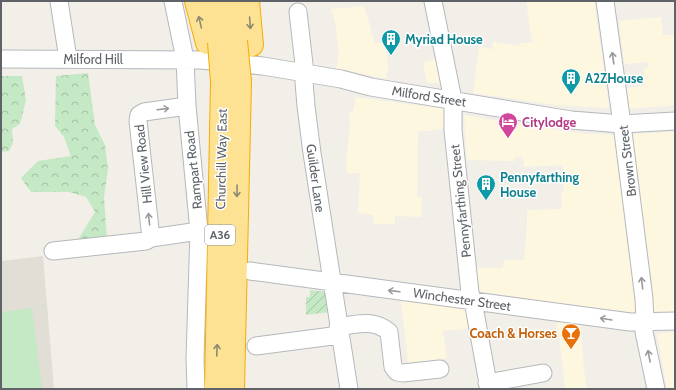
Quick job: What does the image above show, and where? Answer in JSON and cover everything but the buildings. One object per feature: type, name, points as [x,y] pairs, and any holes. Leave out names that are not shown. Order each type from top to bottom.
[{"type":"highway","points":[[196,1],[229,43]]},
{"type":"highway","name":"Churchill Way East","points":[[213,1],[229,43]]},
{"type":"highway","name":"Churchill Way East","points":[[231,1],[229,43],[231,81],[230,160],[233,389]]},
{"type":"highway","points":[[230,160],[247,124],[231,81],[229,43],[248,1]]},
{"type":"highway","name":"Churchill Way East","points":[[216,389],[230,160]]},
{"type":"street","points":[[59,1],[68,59]]},
{"type":"street","name":"Rampart Road","points":[[173,1],[185,59],[187,106],[199,231],[195,359],[196,389]]},
{"type":"street","name":"Pennyfarthing Street","points":[[433,1],[453,100],[453,130],[470,293],[488,386]]},
{"type":"street","name":"Brown Street","points":[[605,1],[644,299],[644,332],[656,389]]},
{"type":"street","name":"Guilder Lane","points":[[298,12],[306,73],[304,82],[306,106],[349,389]]},
{"type":"street","name":"Milford Hill","points":[[1,59],[185,59]]},
{"type":"street","name":"Milford Street","points":[[185,59],[247,64],[306,73],[371,87],[553,117],[622,124],[675,121]]},
{"type":"street","name":"Hill View Road","points":[[151,238],[138,121],[139,115],[144,112],[187,106]]},
{"type":"street","points":[[54,251],[146,241],[151,238],[199,231]]},
{"type":"street","name":"Winchester Street","points":[[250,272],[630,322],[675,322]]},
{"type":"street","points":[[256,346],[339,331],[368,323],[377,324],[389,332],[393,367],[396,372],[403,373],[440,369]]},
{"type":"street","points":[[488,386],[543,373]]},
{"type":"shaded area","points":[[526,1],[594,1],[609,106],[608,108],[556,105],[473,93],[479,47],[492,49],[493,42],[519,46],[520,43],[532,43]]},
{"type":"shaded area","points":[[364,6],[375,43],[386,43],[388,69],[386,79],[336,69],[339,53],[335,21],[331,9]]},
{"type":"shaded area","points":[[661,17],[663,35],[675,35],[675,105],[628,109],[626,88],[645,86],[644,68],[649,67],[648,62],[624,64],[619,21]]},
{"type":"shaded area","points":[[437,59],[442,81],[440,83],[427,83],[423,62]]},
{"type":"shaded area","points":[[356,97],[446,109],[446,128],[418,131],[417,197],[422,197],[421,217],[395,216],[395,224],[374,224],[373,215],[358,213],[360,173],[347,173],[346,164],[350,124],[349,112],[353,111]]},
{"type":"shaded area","points":[[464,115],[586,134],[616,135],[638,313],[476,291],[476,268],[503,268],[504,260],[524,260],[527,210],[562,209],[561,195],[564,188],[563,165],[524,167],[523,157],[515,157],[515,161],[467,160]]},
{"type":"shaded area","points":[[675,132],[675,314],[652,314],[652,283],[632,134]]},
{"type":"shaded area","points":[[43,256],[54,389],[1,389],[1,261]]},
{"type":"shaded area","points":[[401,300],[468,310],[472,328],[443,331],[447,358],[408,363]]},
{"type":"shaded area","name":"Coach & Horses","points":[[557,320],[580,322],[587,389],[565,389],[559,334],[556,333]]},
{"type":"shaded area","points":[[675,332],[675,389],[667,389],[657,334]]},
{"type":"green space","points":[[88,73],[95,125],[105,145],[108,169],[104,197],[107,238],[76,243],[95,212],[86,197],[69,192],[31,192],[21,178],[38,161],[71,156],[64,137],[55,126],[56,76]]},
{"type":"green space","points":[[1,76],[22,76],[26,100],[20,124],[12,129],[13,143],[9,151],[1,152]]},
{"type":"green space","points":[[310,290],[328,292],[330,312],[306,315],[306,297],[310,297]]},
{"type":"green space","points":[[32,308],[42,389],[1,389],[1,312]]},
{"type":"place","name":"Myriad House","points":[[391,56]]},
{"type":"place","name":"A2ZHouse","points":[[571,95]]},
{"type":"place","name":"Citylodge","points":[[508,139]]},
{"type":"place","name":"Pennyfarthing House","points":[[486,201]]},
{"type":"place","name":"Coach & Horses","points":[[571,350]]}]
